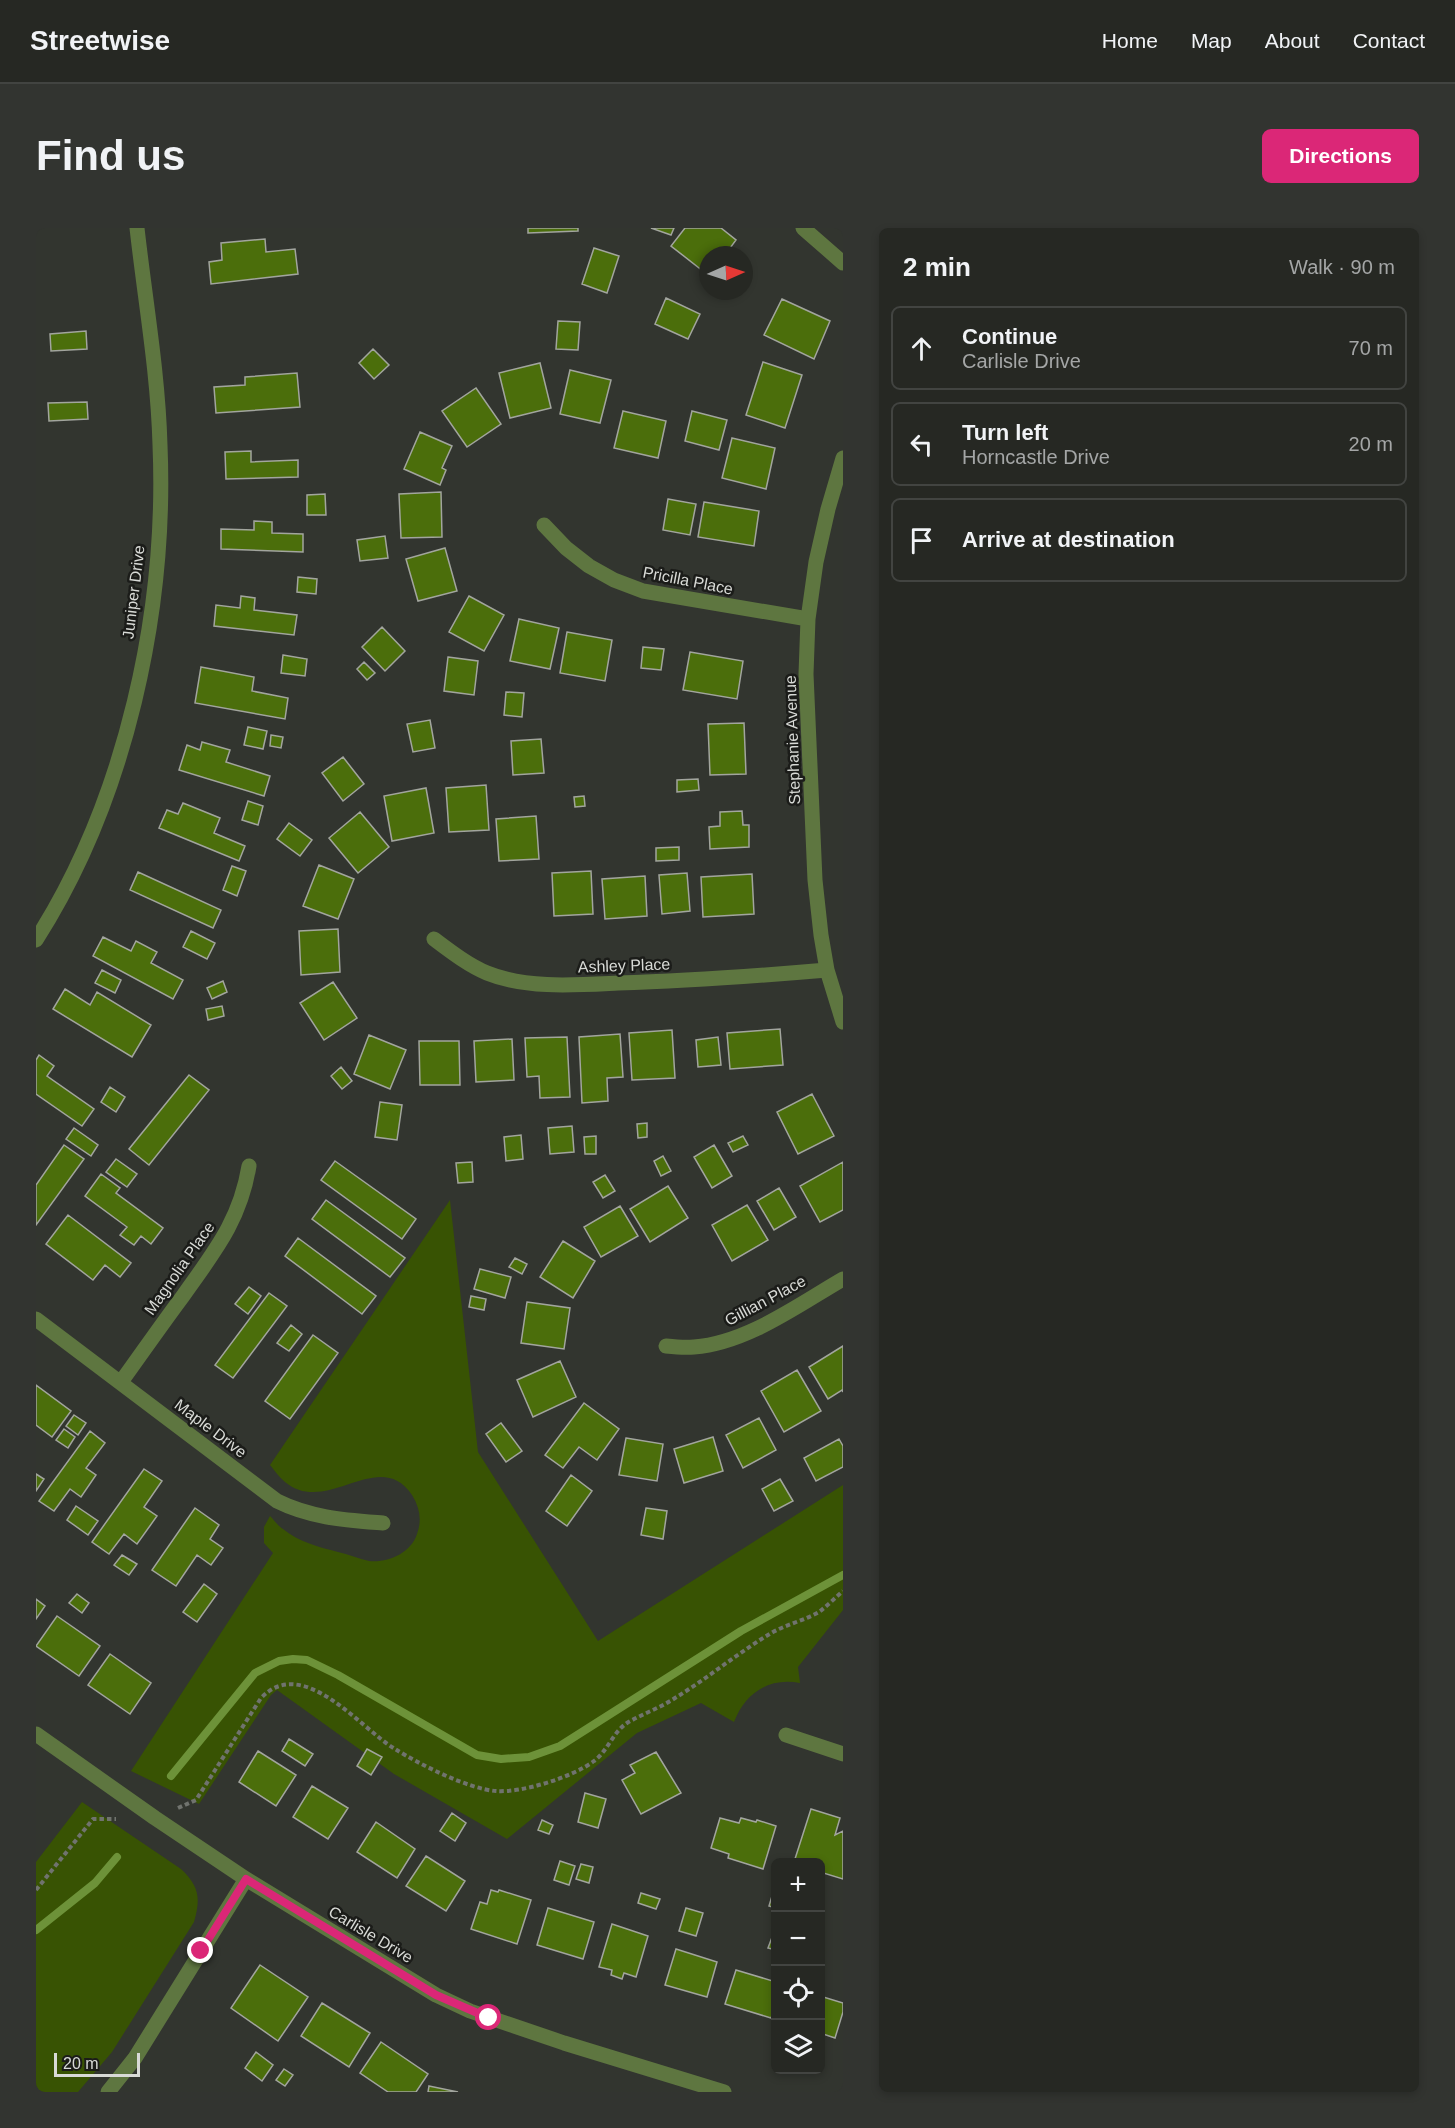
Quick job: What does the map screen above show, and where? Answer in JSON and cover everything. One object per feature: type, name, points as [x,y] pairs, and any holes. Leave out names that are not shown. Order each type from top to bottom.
[{"type":"street","name":"Juniper Drive","points":[[36,940],[66,888],[103,803],[132,707],[148,633],[157,559],[160,447],[151,336],[137,228]]},
{"type":"street","points":[[804,228],[843,263]]},
{"type":"street","name":"Stephanie Avenue","points":[[843,458],[816,562],[808,619],[807,674],[815,880],[827,970],[843,1022]]},
{"type":"street","name":"Pricilla Place","points":[[544,525],[566,548],[589,566],[614,580],[643,591],[808,619]]},
{"type":"street","name":"Ashley Place","points":[[434,939],[460,958],[488,974],[523,982],[566,985],[699,980],[827,970]]},
{"type":"street","name":"Magnolia Place","points":[[121,1382],[220,1243],[239,1208],[249,1166]]},
{"type":"street","name":"Gillian Place","points":[[666,1346],[693,1347],[718,1343],[744,1335],[843,1279]]},
{"type":"street","name":"Maple Drive","points":[[36,1319],[277,1501],[313,1516],[383,1523]]},
{"type":"street","name":"Carlisle Drive","points":[[36,1734],[246,1879],[436,1995],[456,2005],[564,2043],[724,2092]]},
{"type":"street","points":[[786,1735],[843,1754]]},
{"type":"street","points":[[108,2092],[122,2078],[135,2058],[246,1879]]},
{"type":"path","points":[[36,1890],[93,1819],[155,1818],[196,1800],[257,1703],[272,1688],[296,1683],[316,1692],[361,1721],[393,1748],[480,1788],[495,1791],[536,1787],[595,1761],[624,1725],[674,1699],[773,1632],[821,1610],[843,1591]]},
{"type":"green space","points":[[450,1200],[478,1452],[598,1641],[843,1485],[843,1610],[798,1667],[800,1683],[778,1682],[760,1689],[745,1703],[734,1722],[701,1703],[637,1733],[507,1839],[394,1774],[277,1690],[271,1695],[199,1804],[131,1771],[273,1553],[264,1543],[264,1527],[270,1516],[281,1528],[302,1541],[369,1561],[384,1560],[398,1555],[410,1547],[417,1534],[420,1519],[417,1505],[412,1495],[399,1482],[384,1477],[318,1492],[301,1491],[285,1482],[270,1465]]},
{"type":"green space","points":[[82,1802],[181,1869],[195,1887],[197,1906],[194,1922],[112,2052],[78,2092],[36,2092],[36,1862]]},
{"type":"building","points":[[528,228],[578,228],[578,231],[528,233]]},
{"type":"building","points":[[651,228],[674,228],[671,235]]},
{"type":"building","points":[[685,228],[721,228],[736,240],[732,246],[699,246],[699,268],[671,246]]},
{"type":"building","points":[[265,239],[266,252],[295,249],[298,274],[211,284],[209,262],[222,260],[221,243]]},
{"type":"building","points":[[594,248],[619,256],[607,293],[582,284]]},
{"type":"building","points":[[666,298],[700,314],[688,339],[655,324]]},
{"type":"building","points":[[782,299],[830,321],[814,359],[764,335]]},
{"type":"building","points":[[558,321],[580,322],[578,350],[556,349]]},
{"type":"building","points":[[86,331],[87,349],[51,351],[50,334]]},
{"type":"building","points":[[373,349],[389,365],[374,379],[359,363]]},
{"type":"building","points":[[763,362],[802,375],[785,428],[746,415]]},
{"type":"building","points":[[540,363],[551,408],[510,418],[499,373]]},
{"type":"building","points":[[570,370],[611,380],[600,423],[560,414]]},
{"type":"building","points":[[297,373],[300,407],[216,413],[214,387],[245,385],[245,377]]},
{"type":"building","points":[[476,388],[501,424],[467,447],[442,411]]},
{"type":"building","points":[[87,402],[88,419],[49,421],[48,403]]},
{"type":"building","points":[[623,411],[666,421],[658,458],[614,448]]},
{"type":"building","points":[[692,411],[727,420],[719,450],[685,441]]},
{"type":"building","points":[[420,432],[452,446],[442,468],[446,470],[440,485],[404,469]]},
{"type":"building","points":[[732,438],[775,448],[766,489],[722,478]]},
{"type":"building","points":[[251,451],[251,462],[298,460],[298,477],[226,479],[225,452]]},
{"type":"building","points":[[441,492],[442,537],[401,538],[399,494]]},
{"type":"building","points":[[325,494],[326,515],[307,515],[307,495]]},
{"type":"building","points":[[668,499],[696,504],[690,535],[663,530]]},
{"type":"building","points":[[704,502],[759,511],[754,546],[698,537]]},
{"type":"building","points":[[254,521],[272,522],[272,533],[303,534],[303,552],[221,549],[221,529],[254,530]]},
{"type":"building","points":[[385,536],[388,558],[360,561],[357,540]]},
{"type":"building","points":[[445,548],[457,591],[418,601],[406,559]]},
{"type":"building","points":[[298,577],[317,579],[316,594],[297,592]]},
{"type":"building","points":[[241,596],[255,598],[254,610],[297,615],[294,635],[214,626],[216,605],[240,608]]},
{"type":"building","points":[[469,596],[504,615],[484,651],[449,632]]},
{"type":"building","points":[[519,619],[559,628],[550,669],[510,661]]},
{"type":"building","points":[[382,627],[405,651],[385,671],[362,647]]},
{"type":"building","points":[[567,632],[612,640],[605,681],[560,673]]},
{"type":"building","points":[[643,647],[664,649],[661,670],[641,668]]},
{"type":"building","points":[[690,652],[743,661],[737,699],[683,690]]},
{"type":"building","points":[[283,655],[307,659],[305,676],[281,673]]},
{"type":"building","points":[[448,657],[478,661],[474,695],[444,691]]},
{"type":"building","points":[[364,662],[375,673],[367,680],[357,669]]},
{"type":"building","points":[[201,667],[254,677],[252,691],[288,698],[285,719],[195,703]]},
{"type":"building","points":[[506,692],[524,693],[522,717],[504,715]]},
{"type":"building","points":[[430,720],[435,748],[413,752],[407,724]]},
{"type":"building","points":[[744,723],[746,774],[710,775],[708,724]]},
{"type":"building","points":[[248,727],[267,731],[263,749],[244,745]]},
{"type":"building","points":[[271,735],[283,737],[281,748],[270,746]]},
{"type":"building","points":[[541,739],[544,773],[513,775],[511,741]]},
{"type":"building","points":[[202,742],[230,750],[226,762],[270,776],[264,796],[179,770],[187,745],[200,750]]},
{"type":"building","points":[[343,757],[364,784],[343,801],[322,773]]},
{"type":"building","points":[[698,779],[699,790],[677,792],[677,780]]},
{"type":"building","points":[[486,785],[489,830],[449,832],[446,788]]},
{"type":"building","points":[[426,788],[434,833],[392,841],[384,796]]},
{"type":"building","points":[[584,796],[585,806],[575,807],[574,797]]},
{"type":"building","points":[[248,801],[263,806],[258,825],[242,820]]},
{"type":"building","points":[[183,803],[220,818],[214,833],[245,846],[239,861],[159,828],[167,810],[178,814]]},
{"type":"building","points":[[742,811],[743,825],[749,825],[749,847],[710,849],[709,827],[720,826],[720,812]]},
{"type":"building","points":[[360,812],[389,847],[358,873],[329,838]]},
{"type":"building","points":[[536,816],[539,859],[499,861],[496,819]]},
{"type":"building","points":[[289,823],[312,840],[300,856],[277,839]]},
{"type":"building","points":[[679,847],[679,860],[656,861],[656,848]]},
{"type":"building","points":[[319,865],[354,879],[338,919],[303,906]]},
{"type":"building","points":[[232,866],[246,871],[237,896],[223,890]]},
{"type":"building","points":[[591,871],[593,914],[554,916],[552,873]]},
{"type":"building","points":[[138,872],[221,910],[213,928],[130,890]]},
{"type":"building","points":[[687,873],[690,911],[662,914],[659,875]]},
{"type":"building","points":[[752,874],[754,914],[703,917],[701,877]]},
{"type":"building","points":[[645,876],[647,916],[605,919],[602,879]]},
{"type":"building","points":[[338,929],[340,972],[301,975],[299,931]]},
{"type":"building","points":[[191,931],[215,943],[207,959],[183,947]]},
{"type":"building","points":[[103,937],[131,951],[136,941],[157,952],[151,963],[183,980],[173,999],[93,956]]},
{"type":"building","points":[[102,970],[121,980],[115,993],[95,983]]},
{"type":"building","points":[[223,981],[227,992],[212,999],[207,988]]},
{"type":"building","points":[[333,982],[357,1018],[324,1040],[300,1003]]},
{"type":"building","points":[[65,989],[90,1005],[97,992],[151,1025],[132,1057],[53,1009]]},
{"type":"building","points":[[222,1006],[224,1016],[208,1020],[206,1009]]},
{"type":"building","points":[[780,1029],[783,1065],[730,1069],[727,1033]]},
{"type":"building","points":[[672,1030],[675,1078],[632,1080],[629,1033]]},
{"type":"building","points":[[620,1034],[623,1077],[607,1078],[608,1101],[582,1103],[579,1037]]},
{"type":"building","points":[[369,1035],[406,1050],[390,1089],[354,1074]]},
{"type":"building","points":[[567,1037],[570,1097],[540,1098],[539,1076],[527,1077],[525,1038]]},
{"type":"building","points":[[718,1037],[721,1065],[698,1067],[696,1040]]},
{"type":"building","points":[[512,1039],[514,1080],[476,1082],[474,1041]]},
{"type":"building","points":[[419,1041],[459,1041],[460,1085],[420,1085]]},
{"type":"building","points":[[39,1055],[54,1066],[47,1076],[94,1109],[82,1126],[36,1094],[36,1060]]},
{"type":"building","points":[[341,1067],[352,1081],[342,1089],[331,1076]]},
{"type":"building","points":[[189,1075],[209,1090],[149,1165],[129,1149]]},
{"type":"building","points":[[110,1087],[125,1097],[116,1112],[101,1102]]},
{"type":"building","points":[[812,1094],[834,1136],[798,1154],[777,1112]]},
{"type":"building","points":[[380,1102],[402,1105],[397,1140],[375,1137]]},
{"type":"building","points":[[647,1123],[647,1137],[638,1138],[637,1124]]},
{"type":"building","points":[[572,1126],[574,1152],[550,1154],[548,1128]]},
{"type":"building","points":[[74,1128],[98,1145],[91,1156],[66,1139]]},
{"type":"building","points":[[521,1135],[523,1159],[506,1161],[504,1137]]},
{"type":"building","points":[[596,1136],[596,1154],[585,1154],[584,1137]]},
{"type":"building","points":[[743,1136],[748,1145],[733,1152],[728,1143]]},
{"type":"building","points":[[64,1145],[84,1159],[36,1225],[36,1185]]},
{"type":"building","points":[[714,1145],[732,1176],[712,1188],[694,1157]]},
{"type":"building","points":[[663,1156],[671,1171],[661,1176],[654,1161]]},
{"type":"building","points":[[116,1159],[137,1174],[127,1187],[106,1172]]},
{"type":"building","points":[[335,1161],[416,1219],[402,1239],[321,1180]]},
{"type":"building","points":[[472,1162],[473,1182],[458,1183],[456,1163]]},
{"type":"building","points":[[843,1162],[843,1210],[820,1222],[800,1186]]},
{"type":"building","points":[[101,1174],[120,1188],[116,1193],[163,1228],[151,1244],[141,1236],[134,1245],[120,1235],[127,1227],[85,1196]]},
{"type":"building","points":[[605,1175],[615,1191],[603,1198],[593,1182]]},
{"type":"building","points":[[668,1186],[688,1218],[650,1242],[630,1209]]},
{"type":"building","points":[[779,1188],[796,1217],[774,1230],[757,1201]]},
{"type":"building","points":[[326,1200],[405,1258],[390,1277],[312,1219]]},
{"type":"building","points":[[747,1205],[768,1240],[732,1261],[712,1225]]},
{"type":"building","points":[[620,1206],[638,1236],[601,1257],[584,1227]]},
{"type":"building","points":[[68,1215],[131,1263],[120,1277],[105,1265],[93,1280],[46,1244]]},
{"type":"building","points":[[298,1238],[376,1296],[362,1314],[285,1256]]},
{"type":"building","points":[[563,1241],[595,1261],[573,1298],[540,1277]]},
{"type":"building","points":[[515,1258],[527,1264],[522,1274],[509,1267]]},
{"type":"building","points":[[480,1269],[511,1277],[505,1298],[474,1289]]},
{"type":"building","points":[[249,1287],[261,1296],[248,1314],[235,1304]]},
{"type":"building","points":[[269,1293],[287,1306],[233,1378],[215,1365]]},
{"type":"building","points":[[471,1296],[486,1299],[484,1310],[469,1307]]},
{"type":"building","points":[[527,1302],[570,1308],[564,1349],[521,1343]]},
{"type":"building","points":[[291,1325],[302,1334],[289,1351],[277,1343]]},
{"type":"building","points":[[313,1335],[338,1353],[290,1419],[265,1401]]},
{"type":"building","points":[[843,1346],[843,1392],[842,1390],[828,1399],[809,1367]]},
{"type":"building","points":[[560,1361],[576,1397],[533,1417],[517,1380]]},
{"type":"building","points":[[797,1370],[821,1411],[784,1432],[761,1391]]},
{"type":"building","points":[[36,1385],[71,1411],[52,1437],[36,1425]]},
{"type":"building","points":[[584,1403],[619,1429],[597,1460],[579,1447],[563,1468],[545,1455]]},
{"type":"building","points":[[74,1415],[86,1423],[78,1435],[66,1426]]},
{"type":"building","points":[[759,1418],[776,1450],[743,1468],[726,1435]]},
{"type":"building","points":[[501,1423],[522,1451],[506,1462],[486,1434]]},
{"type":"building","points":[[64,1429],[75,1437],[68,1448],[56,1440]]},
{"type":"building","points":[[90,1431],[105,1443],[86,1468],[96,1475],[81,1497],[70,1489],[54,1511],[39,1501]]},
{"type":"building","points":[[713,1437],[723,1471],[684,1483],[674,1449]]},
{"type":"building","points":[[626,1438],[663,1444],[657,1481],[619,1475]]},
{"type":"building","points":[[839,1439],[843,1446],[843,1467],[816,1481],[804,1458]]},
{"type":"building","points":[[144,1469],[162,1481],[144,1507],[157,1516],[137,1544],[124,1534],[109,1554],[92,1542]]},
{"type":"building","points":[[36,1474],[44,1479],[36,1491]]},
{"type":"building","points":[[571,1475],[592,1491],[567,1526],[546,1511]]},
{"type":"building","points":[[780,1479],[793,1501],[774,1511],[762,1489]]},
{"type":"building","points":[[76,1506],[98,1521],[88,1535],[67,1520]]},
{"type":"building","points":[[195,1508],[219,1525],[210,1539],[223,1548],[211,1565],[197,1555],[176,1586],[152,1570]]},
{"type":"building","points":[[646,1508],[667,1511],[663,1539],[641,1535]]},
{"type":"building","points":[[122,1555],[137,1564],[129,1575],[114,1565]]},
{"type":"building","points":[[204,1584],[217,1594],[197,1622],[183,1612]]},
{"type":"building","points":[[77,1594],[89,1603],[82,1613],[69,1603]]},
{"type":"building","points":[[36,1599],[45,1606],[36,1619]]},
{"type":"building","points":[[57,1616],[100,1646],[79,1676],[36,1646]]},
{"type":"building","points":[[110,1654],[151,1683],[130,1714],[88,1685]]},
{"type":"building","points":[[289,1739],[313,1754],[305,1766],[282,1751]]},
{"type":"building","points":[[367,1749],[382,1757],[371,1775],[357,1766]]},
{"type":"building","points":[[258,1751],[296,1775],[276,1806],[239,1782]]},
{"type":"building","points":[[656,1752],[681,1793],[641,1814],[622,1780],[635,1773],[630,1765]]},
{"type":"building","points":[[312,1786],[348,1808],[328,1839],[293,1817]]},
{"type":"building","points":[[585,1793],[606,1799],[598,1828],[578,1822]]},
{"type":"building","points":[[811,1809],[840,1818],[835,1835],[843,1831],[843,1879],[825,1874],[825,1858],[795,1858]]},
{"type":"building","points":[[452,1813],[466,1823],[455,1841],[440,1831]]},
{"type":"building","points":[[720,1818],[739,1823],[741,1818],[756,1822],[757,1820],[776,1826],[763,1869],[728,1858],[729,1854],[711,1848]]},
{"type":"building","points":[[542,1820],[553,1825],[549,1834],[538,1830]]},
{"type":"building","points":[[376,1822],[415,1849],[397,1878],[357,1852]]},
{"type":"building","points":[[426,1856],[465,1881],[446,1911],[406,1886]]},
{"type":"building","points":[[560,1861],[575,1866],[569,1885],[554,1880]]},
{"type":"building","points":[[581,1864],[593,1867],[589,1883],[576,1879]]},
{"type":"building","points":[[491,1890],[498,1892],[499,1890],[531,1900],[517,1944],[471,1929],[480,1902],[487,1904]]},
{"type":"building","points":[[641,1893],[660,1899],[656,1909],[638,1903]]},
{"type":"building","points":[[548,1908],[594,1922],[583,1959],[537,1945]]},
{"type":"building","points":[[686,1908],[703,1913],[696,1936],[679,1931]]},
{"type":"building","points":[[612,1924],[648,1936],[636,1977],[624,1973],[622,1979],[611,1975],[612,1970],[599,1967]]},
{"type":"building","points":[[676,1949],[717,1962],[707,1997],[665,1985]]},
{"type":"building","points":[[260,1965],[308,1997],[278,2041],[231,2008]]},
{"type":"building","points":[[736,1970],[771,1980],[771,2018],[725,2004]]},
{"type":"building","points":[[825,1998],[843,2003],[843,2012],[835,2038],[825,2035]]},
{"type":"building","points":[[322,2003],[370,2033],[349,2067],[301,2036]]},
{"type":"building","points":[[381,2042],[428,2074],[416,2092],[388,2092],[360,2073]]},
{"type":"building","points":[[256,2052],[273,2065],[262,2081],[245,2068]]},
{"type":"building","points":[[284,2069],[293,2075],[285,2086],[276,2080]]},
{"type":"building","points":[[429,2086],[458,2092],[428,2092]]},
{"type":"waterway","points":[[171,1776],[255,1673],[279,1661],[293,1659],[307,1660],[338,1675],[477,1755],[501,1759],[529,1757],[560,1746],[741,1631],[843,1575]]},
{"type":"waterway","points":[[36,1930],[95,1883],[117,1857]]},
{"type":"route","points":[[201,1951],[246,1879],[436,1995],[489,2018]]}]
